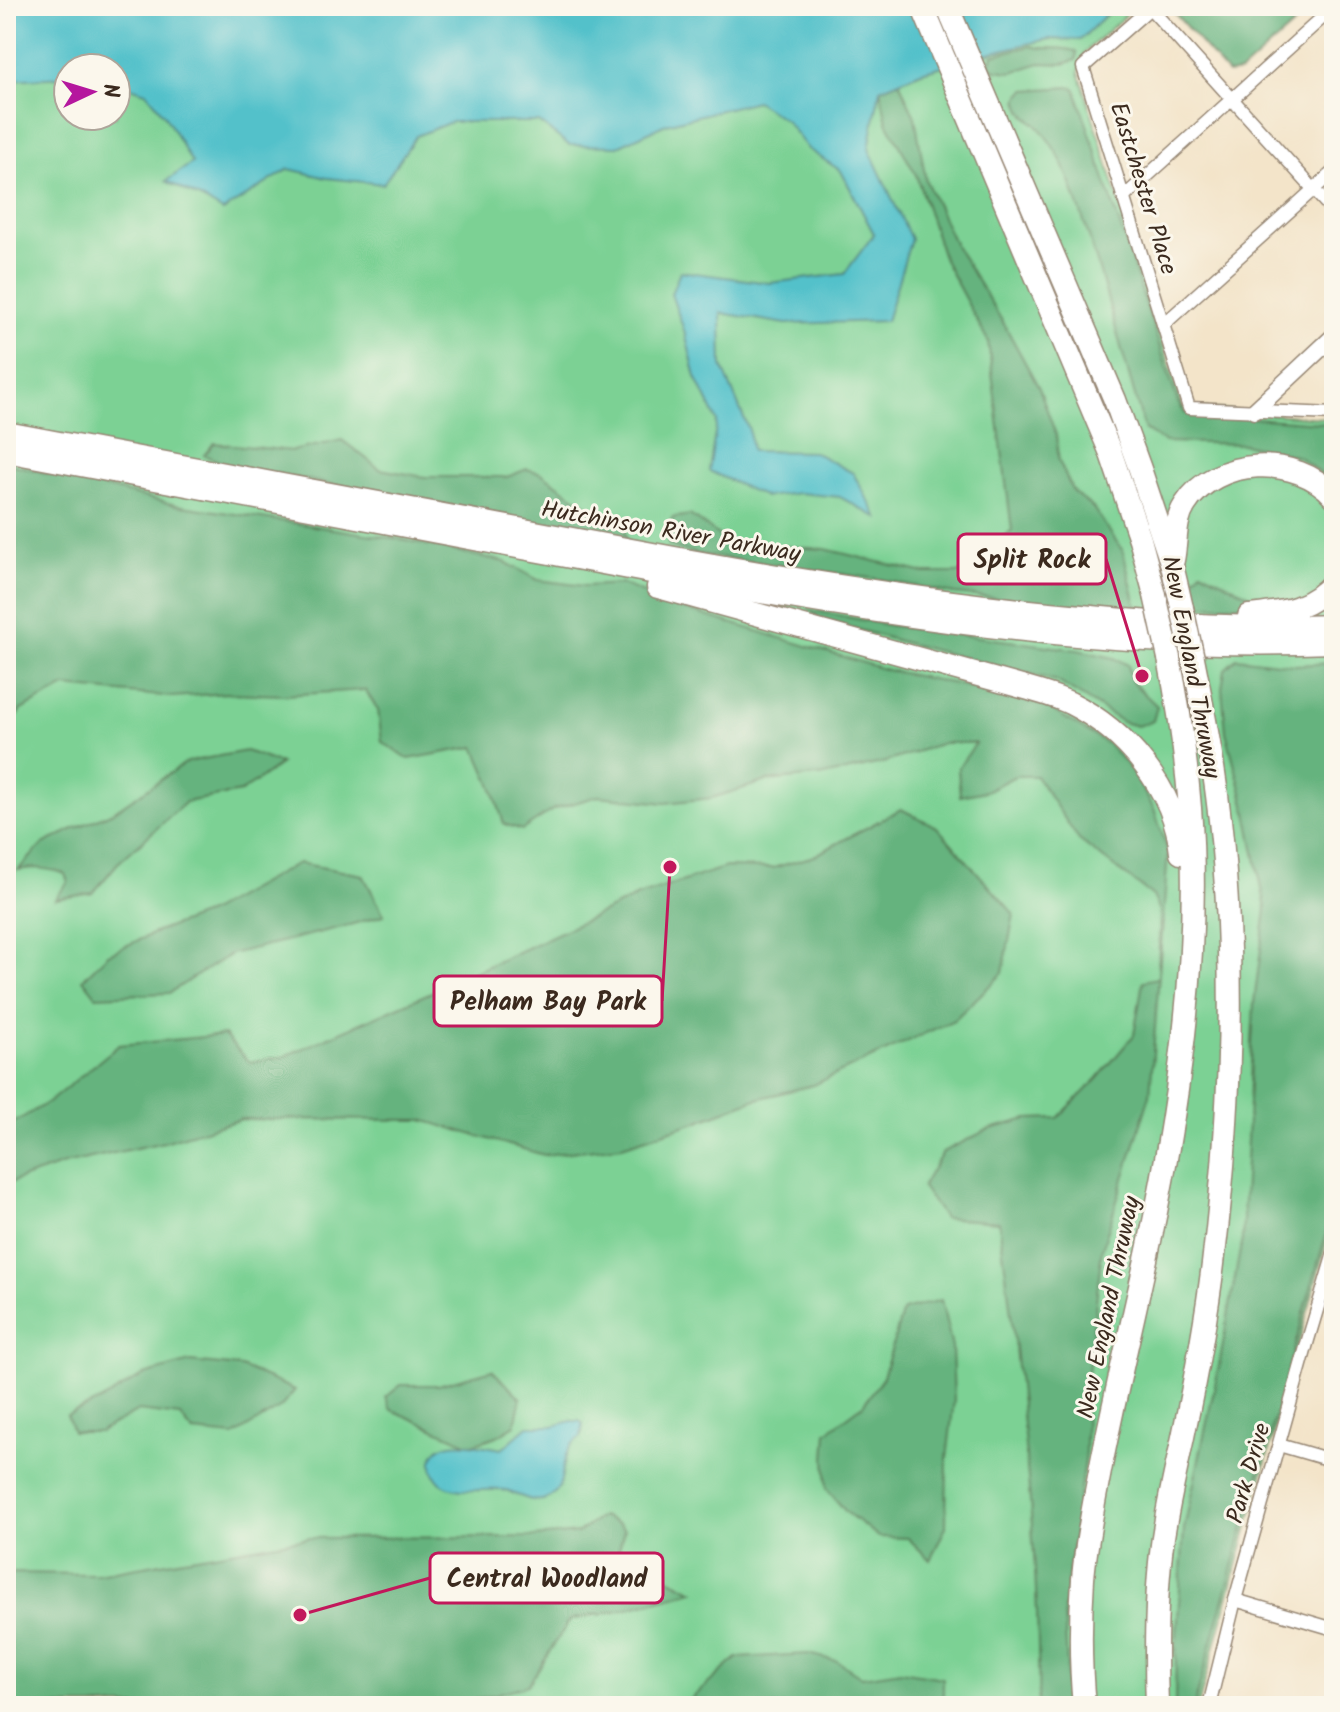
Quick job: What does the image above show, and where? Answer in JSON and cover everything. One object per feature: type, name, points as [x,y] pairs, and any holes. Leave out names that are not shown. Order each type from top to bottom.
[{"type":"highway","name":"New England Thruway","points":[[922,6],[989,133],[1115,400],[1172,565],[1174,616],[1193,658],[1209,742],[1222,847],[1229,966],[1229,1056],[1224,1152],[1213,1266],[1196,1375],[1161,1553],[1155,1635],[1157,1706]]},
{"type":"highway","name":"New England Thruway","points":[[947,6],[989,133],[993,177],[1110,451],[1140,539],[1169,658],[1189,797],[1192,907],[1184,1035],[1151,1238],[1090,1519],[1081,1615],[1084,1706]]},
{"type":"highway","name":"Hutchinson River Parkway","points":[[6,433],[770,576],[971,605],[1174,616],[1248,627],[1334,626]]},
{"type":"highway","name":"Hutchinson River Parkway","points":[[6,451],[839,605],[1013,628],[1177,641],[1334,642]]},
{"type":"highway","points":[[1172,565],[1182,510],[1197,490],[1220,474],[1253,467],[1291,470],[1315,479],[1334,496]]},
{"type":"highway","points":[[606,564],[648,584],[1042,693],[1080,709],[1104,724],[1124,742],[1160,791],[1175,826],[1192,907]]},
{"type":"highway","points":[[1174,616],[1291,610],[1313,601],[1334,582]]},
{"type":"street","points":[[1124,197],[1334,7]]},
{"type":"street","name":"Eastchester Place","points":[[1233,98],[1150,8],[1083,67],[1189,408],[1254,411]]},
{"type":"street","points":[[1233,98],[1334,212]]},
{"type":"street","points":[[1163,325],[1334,171]]},
{"type":"street","points":[[1254,411],[1334,336]]},
{"type":"street","points":[[1254,411],[1334,414]]},
{"type":"street","name":"Park Drive","points":[[1209,1706],[1235,1600],[1308,1340],[1328,1295],[1334,1253]]},
{"type":"street","points":[[1279,1445],[1334,1461]]},
{"type":"street","points":[[1235,1600],[1334,1629]]},
{"type":"green space","points":[[1115,6],[1136,6],[1085,52],[1079,72],[1183,407],[1334,419],[1334,1216],[1198,1706],[6,1706],[6,53],[52,55],[52,132],[132,132],[132,58],[880,89],[921,72],[1048,39],[1080,40]]},
{"type":"green space","points":[[1168,6],[1315,6],[1241,72],[1228,74]]},
{"type":"green space","points":[[1031,46],[1072,50],[1077,52],[1076,60],[1063,64],[1040,63],[1012,72],[995,70],[990,64],[993,55]]},
{"type":"green space","points":[[899,81],[915,117],[926,181],[955,245],[1039,388],[1056,435],[1059,461],[1073,492],[1093,508],[1123,551],[1136,605],[1142,613],[954,594],[884,580],[697,554],[669,546],[666,534],[672,518],[690,515],[730,543],[825,549],[924,573],[959,573],[1012,530],[988,341],[944,260],[916,175],[887,122],[880,89]]},
{"type":"green space","points":[[1075,88],[1178,402],[1185,413],[1334,424],[1334,484],[1299,457],[1244,444],[1164,442],[1145,430],[1067,173],[1046,136],[1025,114],[1018,98],[1026,90]]},
{"type":"green space","points":[[342,440],[380,469],[425,477],[507,477],[527,469],[541,473],[609,521],[623,523],[627,540],[228,465],[204,455],[214,443],[292,451]]},
{"type":"green space","points":[[6,463],[176,505],[405,540],[505,562],[538,580],[585,586],[622,584],[680,608],[887,670],[1043,705],[1108,744],[1130,768],[1154,809],[1168,852],[1150,1095],[1102,1249],[1086,1391],[1085,1453],[1064,1610],[1066,1706],[1038,1706],[1032,1519],[999,1222],[944,1218],[922,1187],[943,1152],[987,1130],[1027,1119],[1058,1118],[1097,1079],[1134,1035],[1143,981],[1158,978],[1160,911],[1153,896],[1079,840],[1036,776],[1015,776],[986,791],[960,796],[958,768],[976,743],[943,743],[886,762],[828,775],[767,781],[712,798],[665,803],[598,796],[554,809],[522,830],[504,824],[475,747],[409,759],[382,742],[378,710],[365,690],[172,697],[65,687],[21,710],[6,733]]},
{"type":"green space","points":[[1201,570],[1259,600],[1257,604],[1196,606],[1192,581]]},
{"type":"green space","points":[[810,610],[893,626],[1078,650],[1114,658],[1128,665],[1132,682],[1157,706],[1153,721],[1137,726],[1123,722],[1057,681],[837,624],[819,618]]},
{"type":"green space","points":[[1237,658],[1294,665],[1334,663],[1334,1206],[1194,1706],[1175,1706],[1184,1529],[1242,1239],[1254,1003],[1266,909],[1247,812],[1226,732],[1222,688],[1225,669]]},
{"type":"green space","points":[[246,751],[281,764],[241,792],[186,802],[117,864],[93,893],[55,899],[68,882],[65,874],[42,869],[18,870],[43,844],[113,812],[187,762]]},
{"type":"green space","points":[[901,809],[937,827],[1014,914],[1003,973],[954,1020],[813,1085],[753,1100],[622,1146],[544,1155],[422,1120],[242,1119],[164,1142],[64,1164],[6,1184],[6,1127],[49,1102],[119,1045],[224,1035],[249,1062],[283,1057],[638,896],[726,867],[773,868],[814,856]]},
{"type":"green space","points":[[298,863],[363,875],[384,915],[231,954],[169,993],[96,996],[83,979],[108,954],[208,913]]},
{"type":"green space","points":[[941,1300],[952,1347],[954,1400],[947,1459],[946,1527],[930,1560],[908,1538],[879,1537],[846,1512],[827,1489],[825,1458],[827,1432],[863,1405],[883,1377],[903,1310]]},
{"type":"green space","points":[[190,1362],[241,1367],[295,1390],[281,1407],[234,1436],[193,1432],[180,1416],[138,1411],[100,1432],[73,1432],[67,1415],[100,1401],[144,1375]]},
{"type":"green space","points":[[492,1370],[521,1398],[515,1425],[497,1436],[470,1445],[390,1409],[386,1397],[401,1385],[438,1385]]},
{"type":"green space","points":[[602,1516],[624,1530],[615,1564],[663,1575],[694,1591],[570,1620],[528,1685],[454,1706],[6,1706],[6,1573],[97,1574],[307,1538],[535,1537],[578,1533]]},
{"type":"green space","points":[[808,1654],[837,1661],[862,1677],[901,1671],[943,1678],[943,1706],[664,1706],[690,1700],[737,1658]]},
{"type":"water","points":[[6,6],[1115,6],[1080,40],[1048,39],[993,52],[921,72],[880,89],[869,149],[911,239],[886,321],[786,324],[721,313],[722,366],[749,430],[752,451],[814,452],[853,473],[878,518],[840,497],[799,493],[765,497],[709,471],[717,421],[696,377],[671,294],[680,271],[769,283],[844,274],[874,234],[841,171],[808,149],[785,120],[756,101],[666,124],[618,146],[569,145],[538,122],[451,122],[416,136],[383,184],[327,178],[289,169],[223,211],[166,181],[192,163],[164,114],[146,92],[132,87],[132,52],[52,52],[52,78],[6,80]]},
{"type":"water","points":[[571,1421],[583,1424],[581,1437],[567,1452],[559,1486],[548,1498],[530,1500],[501,1490],[455,1489],[441,1483],[434,1473],[432,1461],[435,1452],[442,1447],[461,1443],[502,1449],[528,1426],[554,1426]]},
{"type":"place","name":"Split Rock","points":[[1142,676]]},
{"type":"place","name":"Pelham Bay Park","points":[[670,867]]},
{"type":"place","name":"Central Woodland","points":[[300,1615]]}]
